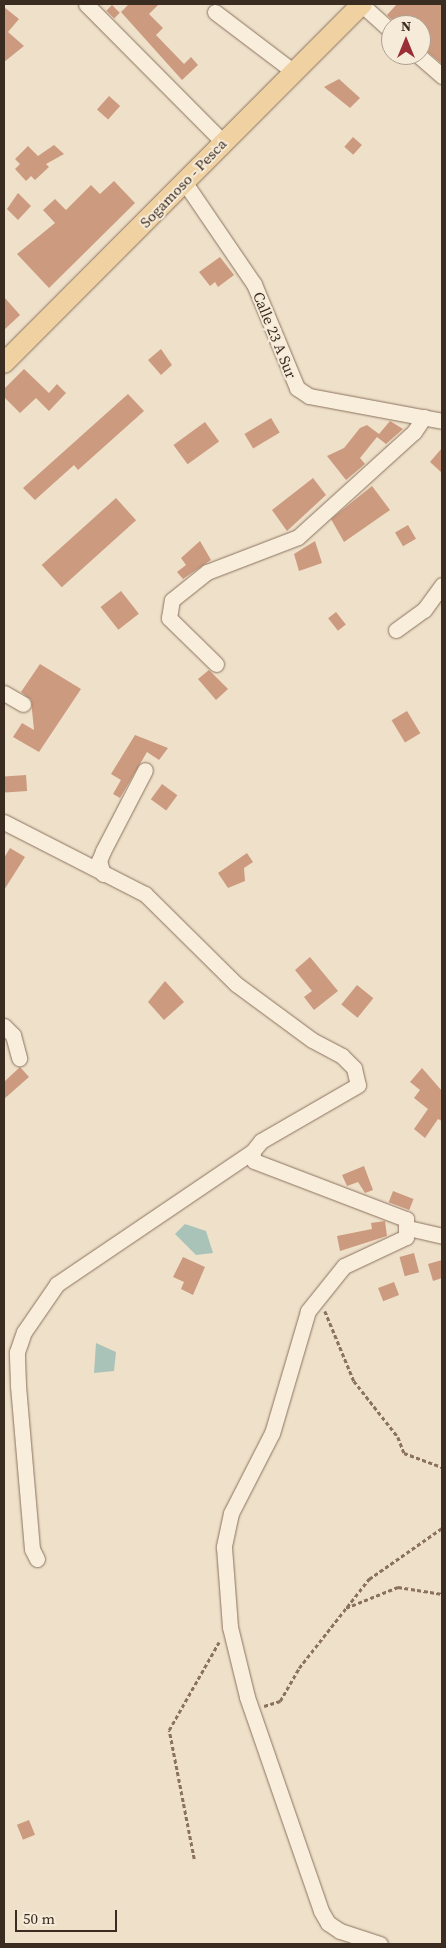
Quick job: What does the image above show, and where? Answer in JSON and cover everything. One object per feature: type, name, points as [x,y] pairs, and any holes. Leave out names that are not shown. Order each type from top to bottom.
[{"type":"main road","name":"Sogamoso - Pesca","points":[[4,363],[361,4]]},
{"type":"street","points":[[86,4],[223,142]]},
{"type":"street","points":[[361,4],[381,22]]},
{"type":"street","points":[[215,12],[294,72]]},
{"type":"street","points":[[429,65],[442,76]]},
{"type":"street","name":"Calle 23 A Sur","points":[[185,183],[254,284],[297,388],[309,396],[442,421]]},
{"type":"street","points":[[216,664],[169,618],[172,600],[208,572],[298,537],[414,432],[424,417]]},
{"type":"street","points":[[396,630],[424,610],[442,585]]},
{"type":"street","points":[[4,693],[23,704]]},
{"type":"street","points":[[103,874],[99,861],[103,851],[145,770]]},
{"type":"street","points":[[4,822],[163,906],[236,984],[354,1068],[358,1085],[352,1091],[275,1132],[252,1152],[57,1284],[24,1332],[17,1352],[18,1385],[32,1549],[37,1559]]},
{"type":"street","points":[[4,1026],[12,1035],[19,1058]]},
{"type":"street","points":[[252,1152],[256,1165],[394,1213],[406,1219],[408,1228],[406,1237],[344,1266],[320,1292],[299,1330],[272,1433],[226,1529],[230,1627],[247,1698],[323,1917],[348,1934],[380,1944]]},
{"type":"street","points":[[408,1228],[442,1236]]},
{"type":"path","points":[[320,1292],[354,1381],[398,1436],[404,1453],[442,1467]]},
{"type":"path","points":[[247,1698],[266,1706],[280,1701],[299,1668],[365,1583],[442,1528]]},
{"type":"path","points":[[346,1608],[398,1587],[442,1594]]},
{"type":"path","points":[[194,1859],[169,1730],[230,1627]]},
{"type":"shaded area","points":[[185,1224],[206,1231],[213,1253],[196,1255],[175,1234]]},
{"type":"shaded area","points":[[96,1343],[116,1352],[114,1371],[94,1373]]},
{"type":"building","points":[[129,4],[159,4],[149,14],[163,28],[156,35],[184,64],[191,57],[198,65],[182,80],[121,12]]},
{"type":"building","points":[[397,4],[442,4],[442,64],[431,55],[431,15],[387,15]]},
{"type":"building","points":[[112,5],[120,13],[114,18],[106,11]]},
{"type":"building","points":[[4,7],[19,19],[8,32],[24,46],[4,62]]},
{"type":"building","points":[[339,79],[360,98],[350,108],[324,87]]},
{"type":"building","points":[[109,96],[120,106],[108,119],[97,109]]},
{"type":"building","points":[[353,137],[362,145],[353,155],[344,147]]},
{"type":"building","points":[[54,145],[64,154],[46,164],[49,167],[35,180],[31,176],[26,181],[15,169],[20,164],[15,159],[28,146],[38,156]]},
{"type":"building","points":[[114,181],[135,203],[49,288],[17,254],[55,223],[43,210],[55,199],[66,210],[91,185],[100,194]]},
{"type":"building","points":[[18,193],[31,206],[18,220],[7,209]]},
{"type":"building","points":[[220,257],[234,275],[218,287],[215,282],[210,286],[199,272]]},
{"type":"building","points":[[4,297],[20,315],[4,330]]},
{"type":"building","points":[[161,349],[172,365],[161,375],[148,360]]},
{"type":"building","points":[[24,369],[49,393],[57,384],[66,393],[49,411],[36,398],[20,413],[4,397],[4,389]]},
{"type":"building","points":[[128,394],[144,411],[78,470],[74,465],[35,500],[23,488]]},
{"type":"building","points":[[271,418],[280,433],[253,449],[244,434]]},
{"type":"building","points":[[390,421],[403,429],[386,444],[377,437],[360,458],[365,464],[346,480],[327,456],[344,448],[360,428],[367,425],[379,434]]},
{"type":"building","points":[[205,422],[219,441],[188,464],[173,445]]},
{"type":"building","points":[[442,448],[442,473],[430,462]]},
{"type":"building","points":[[313,478],[326,495],[287,531],[272,510]]},
{"type":"building","points":[[372,486],[390,510],[344,542],[331,519]]},
{"type":"building","points":[[116,498],[136,520],[62,587],[42,565]]},
{"type":"building","points":[[408,525],[416,539],[403,546],[395,532]]},
{"type":"building","points":[[200,541],[211,560],[183,579],[177,572],[186,565],[181,558]]},
{"type":"building","points":[[315,541],[322,563],[299,571],[294,554]]},
{"type":"building","points":[[121,591],[139,614],[118,630],[101,607]]},
{"type":"building","points":[[336,612],[346,625],[338,631],[328,618]]},
{"type":"building","points":[[40,664],[81,689],[39,752],[13,737],[22,723],[34,730],[31,700],[21,692]]},
{"type":"building","points":[[209,670],[228,689],[216,700],[198,679]]},
{"type":"building","points":[[407,711],[420,733],[405,743],[392,720]]},
{"type":"building","points":[[135,735],[168,748],[159,760],[147,752],[120,798],[113,794],[121,780],[111,774]]},
{"type":"building","points":[[26,775],[27,791],[5,792],[4,777]]},
{"type":"building","points":[[162,784],[177,795],[166,811],[151,799]]},
{"type":"building","points":[[10,848],[25,857],[4,890],[4,858]]},
{"type":"building","points":[[247,853],[253,862],[244,868],[245,881],[228,888],[218,873]]},
{"type":"building","points":[[310,957],[338,991],[314,1010],[304,997],[312,991],[295,970]]},
{"type":"building","points":[[165,981],[184,1002],[164,1020],[148,1002]]},
{"type":"building","points":[[357,985],[373,998],[358,1018],[341,1004]]},
{"type":"building","points":[[20,1067],[29,1077],[4,1099],[4,1082]]},
{"type":"building","points":[[422,1068],[442,1091],[442,1121],[438,1119],[425,1138],[414,1129],[428,1109],[414,1098],[420,1090],[410,1082]]},
{"type":"building","points":[[364,1166],[373,1190],[365,1193],[358,1182],[347,1186],[342,1175]]},
{"type":"building","points":[[393,1191],[414,1199],[409,1210],[389,1202]]},
{"type":"building","points":[[385,1221],[387,1236],[340,1251],[337,1236],[372,1229],[371,1223]]},
{"type":"building","points":[[414,1253],[419,1272],[405,1276],[400,1257]]},
{"type":"building","points":[[183,1257],[205,1267],[193,1295],[181,1289],[184,1282],[173,1277]]},
{"type":"building","points":[[442,1260],[442,1278],[433,1281],[428,1264]]},
{"type":"building","points":[[394,1282],[399,1295],[383,1301],[378,1288]]},
{"type":"building","points":[[29,1820],[35,1835],[23,1840],[17,1825]]}]
